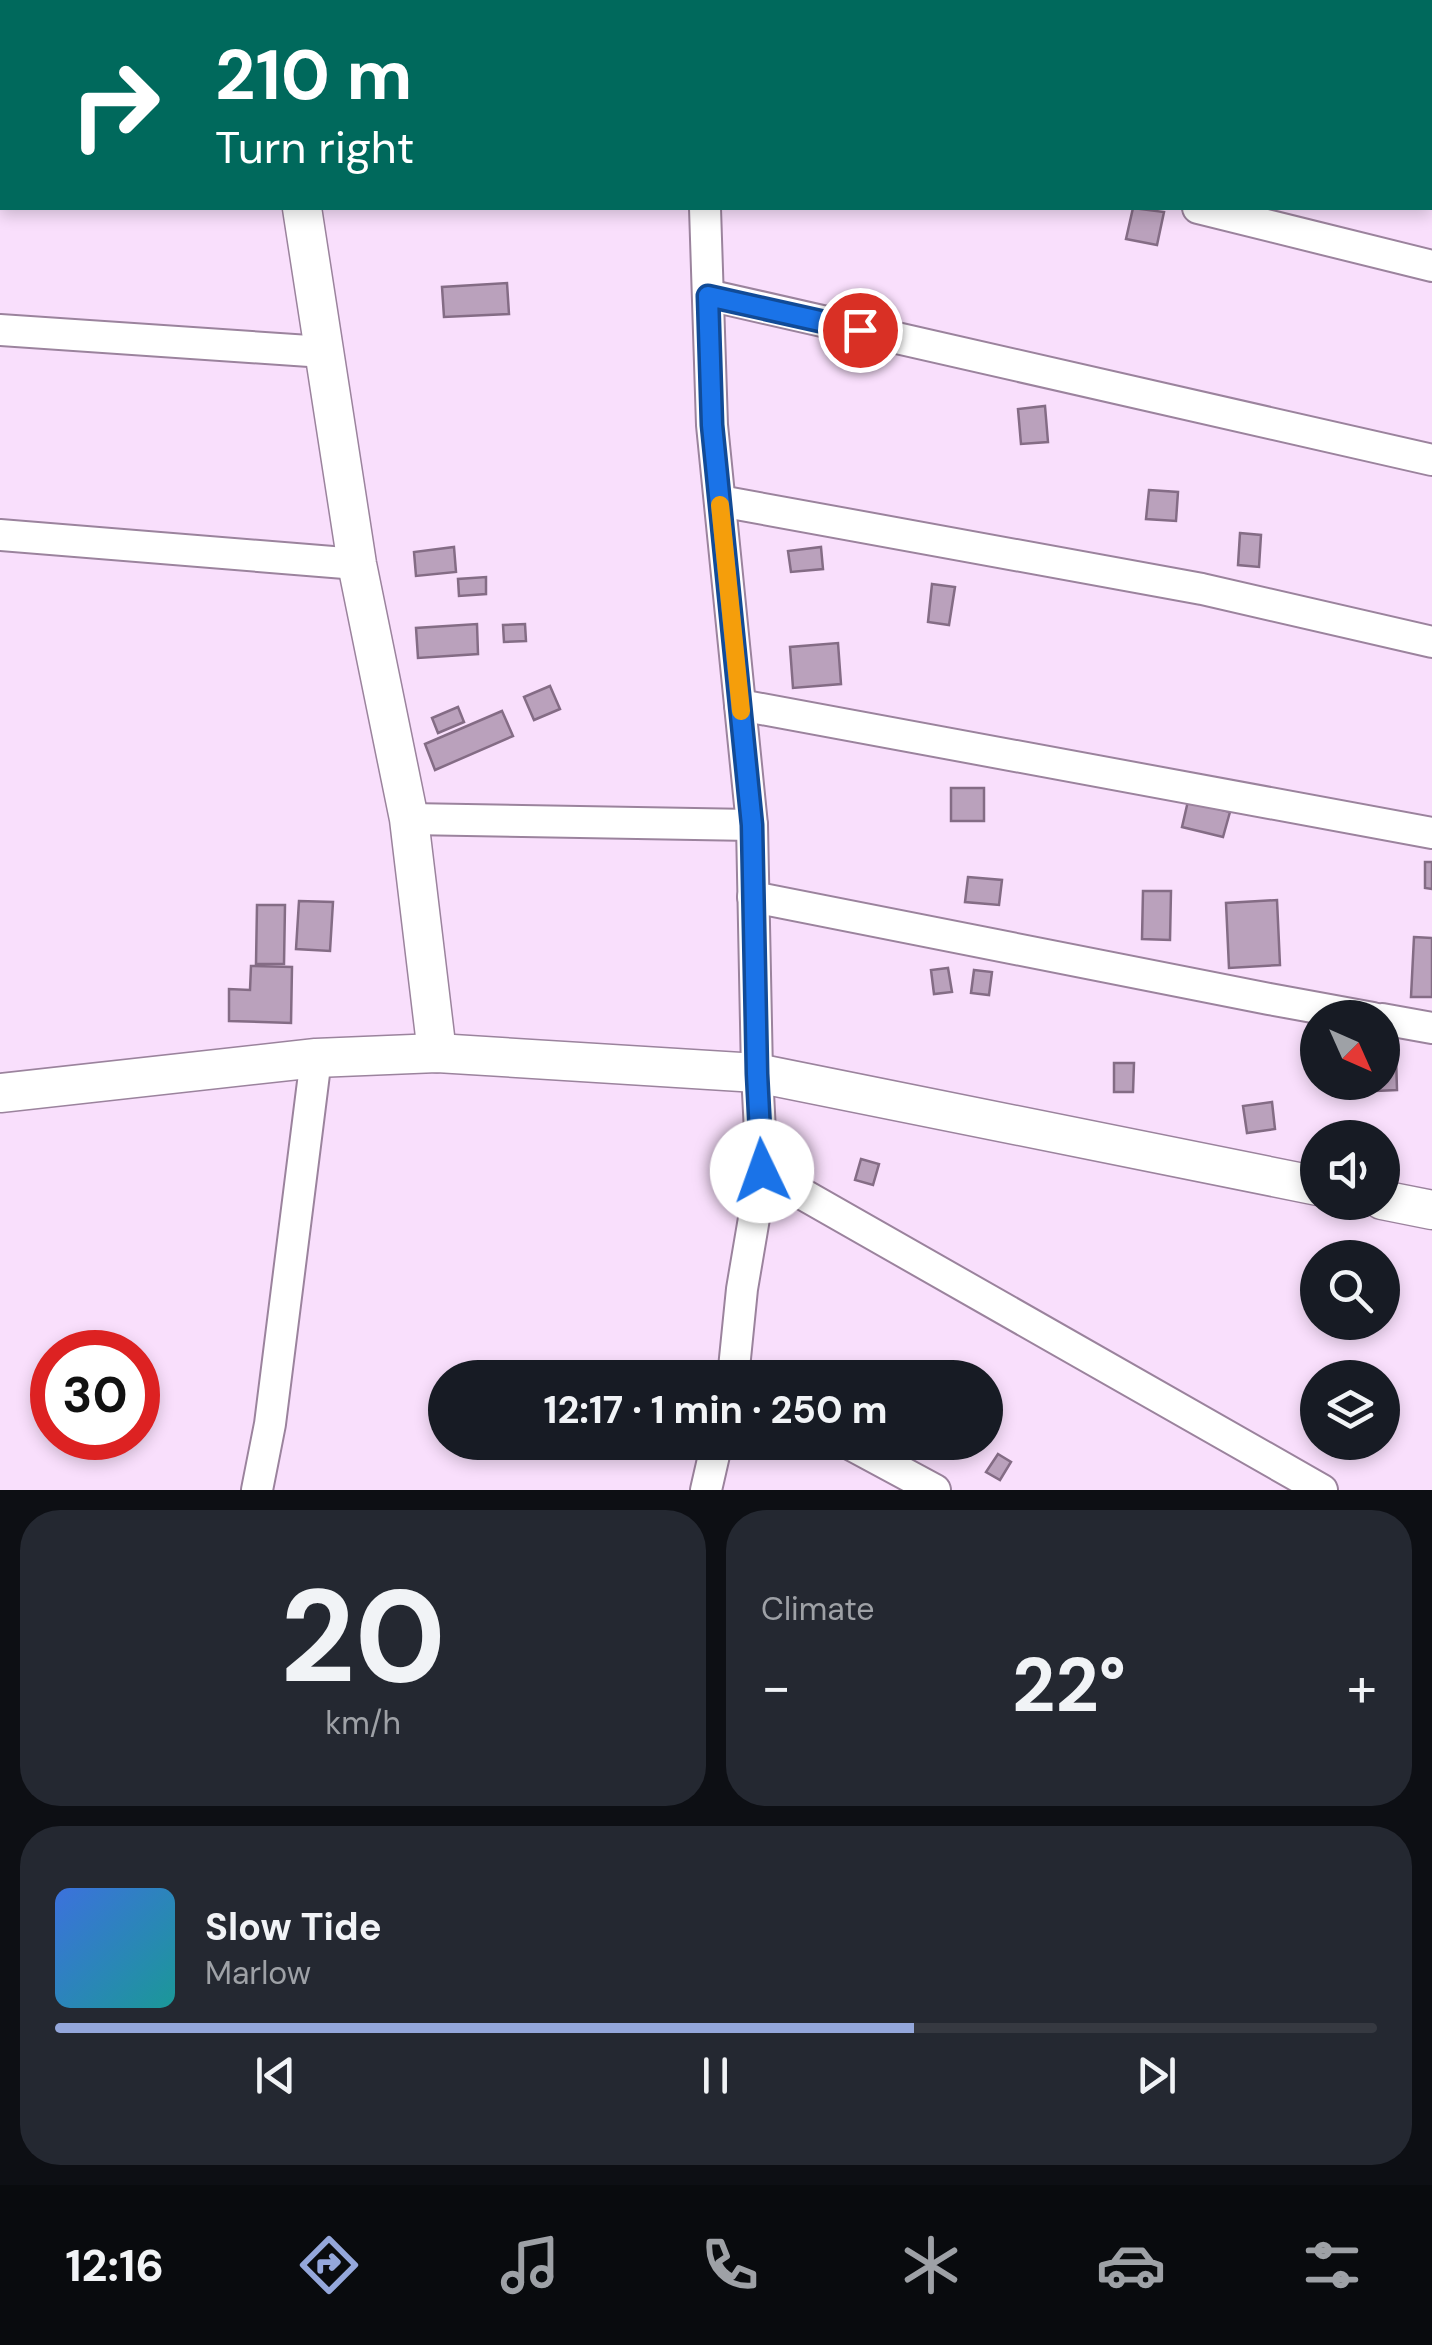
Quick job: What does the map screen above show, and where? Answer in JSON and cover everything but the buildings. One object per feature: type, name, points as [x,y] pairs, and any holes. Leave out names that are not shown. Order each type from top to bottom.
[{"type":"street","points":[[302,210],[356,564],[409,819],[437,1053]]},
{"type":"street","points":[[705,210],[712,425],[752,825],[762,1171],[742,1289],[736,1360]]},
{"type":"street","points":[[1206,210],[1432,266]]},
{"type":"street","points":[[708,296],[1432,460]]},
{"type":"street","points":[[0,330],[324,352]]},
{"type":"street","points":[[720,501],[1202,589],[1432,642]]},
{"type":"street","points":[[0,535],[356,564]]},
{"type":"street","points":[[740,704],[1432,833]]},
{"type":"street","points":[[409,819],[752,825]]},
{"type":"street","points":[[753,897],[1300,1005]]},
{"type":"street","points":[[1400,1022],[1432,1028]]},
{"type":"street","points":[[0,1093],[316,1058],[437,1053],[757,1074],[1300,1182]]},
{"type":"street","points":[[256,1490],[270,1424],[316,1058]]},
{"type":"street","points":[[762,1171],[1322,1490]]},
{"type":"street","points":[[1400,1204],[1432,1210]]},
{"type":"street","points":[[706,1490],[713,1460]]},
{"type":"street","points":[[879,1460],[934,1490]]},
{"type":"slow traffic","points":[[720,505],[741,711]]},
{"type":"route","points":[[762,1171],[752,825],[712,425],[708,296],[860,330]]}]
